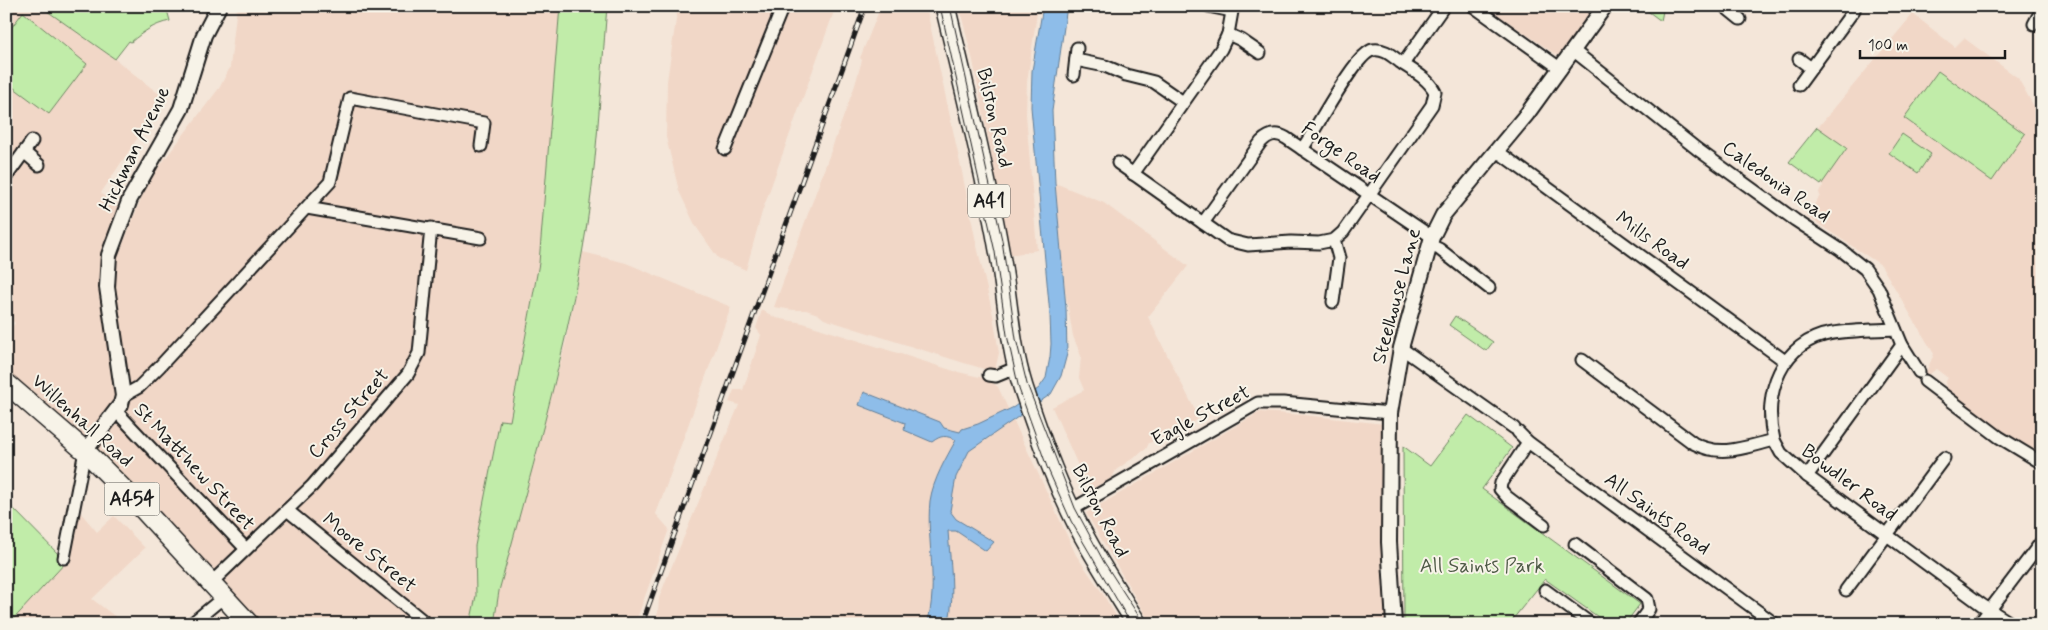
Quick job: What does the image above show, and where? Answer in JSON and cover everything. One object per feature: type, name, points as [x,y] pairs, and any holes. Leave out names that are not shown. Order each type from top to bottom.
[{"type":"highway","name":"Bilston Road","points":[[945,6],[992,214],[1018,367],[1024,387],[1050,462],[1071,510],[1090,546],[1137,624]]},
{"type":"highway","name":"Willenhall Road","points":[[6,383],[85,451],[212,582],[249,624]]},
{"type":"street","name":"Hickman Avenue","points":[[123,396],[107,287],[109,255],[130,199],[181,109],[202,42],[219,6]]},
{"type":"street","points":[[725,149],[783,6]]},
{"type":"street","points":[[1133,174],[1221,50],[1228,34],[1233,9],[1208,6]]},
{"type":"street","points":[[1403,64],[1444,6]]},
{"type":"street","points":[[1473,6],[1561,69]]},
{"type":"street","name":"Steelhouse Lane","points":[[1394,624],[1389,542],[1390,413],[1401,348],[1431,241],[1444,214],[1528,114],[1606,6]]},
{"type":"street","points":[[1724,6],[1740,19]]},
{"type":"street","points":[[1799,85],[1854,7]]},
{"type":"street","points":[[2034,24],[2042,9]]},
{"type":"street","points":[[1228,34],[1260,53]]},
{"type":"street","points":[[1074,74],[1077,48]]},
{"type":"street","points":[[1118,163],[1227,240],[1248,244],[1319,243],[1334,240],[1343,232],[1432,105],[1435,92],[1428,82],[1403,64],[1382,50],[1375,49],[1364,54],[1332,98],[1316,130],[1302,149]]},
{"type":"street","name":"Caledonia Road","points":[[1574,51],[1697,149],[1856,261],[1865,269],[1879,289],[1902,345],[1922,377],[1999,437],[2042,462]]},
{"type":"street","points":[[1799,59],[1812,68]]},
{"type":"street","points":[[1076,60],[1105,66],[1126,75],[1154,82],[1184,102]]},
{"type":"street","points":[[64,558],[85,451],[121,404],[123,396],[139,387],[160,366],[330,182],[350,98],[484,123],[481,146]]},
{"type":"street","name":"Forge Road","points":[[1203,223],[1266,137],[1270,134],[1281,135],[1369,195],[1431,241],[1489,288]]},
{"type":"street","points":[[6,177],[32,141]]},
{"type":"street","name":"Mills Road","points":[[1497,151],[1785,361]]},
{"type":"street","points":[[24,152],[39,164]]},
{"type":"street","points":[[307,208],[481,238]]},
{"type":"street","name":"Cross Street","points":[[212,582],[312,486],[408,374],[418,354],[431,228]]},
{"type":"street","points":[[1333,302],[1339,258],[1334,240]]},
{"type":"street","points":[[1774,440],[1770,422],[1771,394],[1776,378],[1785,361],[1792,353],[1819,337],[1832,333],[1895,329]]},
{"type":"street","points":[[1807,476],[1902,345]]},
{"type":"street","name":"All Saints Road","points":[[1401,348],[1516,430],[1528,442],[1775,624]]},
{"type":"street","name":"Bowdler Road","points":[[1582,360],[1693,442],[1704,448],[1723,451],[1774,440],[1780,453],[1807,476],[1982,605],[2012,624]]},
{"type":"street","points":[[990,375],[996,376],[1018,367]]},
{"type":"street","name":"Eagle Street","points":[[1071,510],[1258,403],[1283,402],[1390,413]]},
{"type":"street","name":"St Matthew Street","points":[[115,410],[246,549]]},
{"type":"street","points":[[1528,442],[1501,483],[1500,489],[1507,498],[1544,525]]},
{"type":"street","points":[[1846,590],[1944,458]]},
{"type":"street","name":"Moore Street","points":[[287,510],[428,624]]},
{"type":"street","points":[[1979,624],[2042,541]]},
{"type":"street","points":[[1575,544],[1647,599],[1649,609],[1638,624]]},
{"type":"street","points":[[1545,590],[1591,624]]},
{"type":"street","points":[[191,624],[225,596]]},
{"type":"shaded area","points":[[6,6],[40,6],[115,59],[164,98],[101,193],[118,208],[106,244],[121,249],[148,181],[220,87],[230,67],[237,6],[560,6],[539,263],[510,421],[500,420],[475,546],[476,596],[470,624],[263,624],[94,449],[6,370],[6,336],[15,323],[6,316]]},
{"type":"shaded area","points":[[678,6],[836,6],[762,212],[746,270],[718,258],[695,225],[679,191],[666,137],[667,81]]},
{"type":"shaded area","points":[[881,6],[926,6],[993,315],[999,353],[995,370],[991,371],[964,363],[824,319],[818,314],[806,310],[774,307],[855,85],[862,60],[860,58]]},
{"type":"shaded area","points":[[959,6],[1038,6],[1027,82],[1026,114],[1037,250],[1011,255],[973,61]]},
{"type":"shaded area","points":[[1485,6],[1596,6],[1558,56]]},
{"type":"shaded area","points":[[1913,14],[1955,47],[1964,38],[2018,78],[2042,121],[2042,456],[2001,431],[1948,392],[1945,383],[1948,378],[1936,369],[1930,374],[1925,374],[1934,354],[1881,265],[1806,216],[1820,196],[1819,192],[1823,186],[1789,162]]},
{"type":"shaded area","points":[[1055,183],[1104,203],[1188,266],[1148,317],[1199,418],[1190,425],[1149,443],[1146,449],[1116,470],[1112,478],[1089,490],[1052,407],[1084,390],[1079,378],[1081,356],[1073,336],[1065,290]]},
{"type":"shaded area","points":[[583,252],[626,263],[731,307],[656,514],[669,529],[638,616],[630,619],[629,624],[494,624],[499,591],[565,345]]},
{"type":"shaded area","points":[[762,310],[776,318],[803,323],[954,371],[988,379],[998,387],[1076,555],[1121,624],[654,624],[658,612],[659,598],[739,405],[729,402],[734,390],[743,390],[761,335],[756,328]]},
{"type":"shaded area","points":[[1260,412],[1384,424],[1385,624],[1151,624],[1086,513]]},
{"type":"shaded area","points":[[80,512],[97,532],[114,516],[145,548],[92,599],[125,624],[9,624],[66,562]]},
{"type":"green space","points":[[40,6],[166,6],[170,21],[154,26],[131,42],[129,41],[115,59]]},
{"type":"green space","points":[[560,6],[607,6],[595,162],[587,223],[565,339],[499,591],[494,624],[470,624],[476,596],[475,546],[500,420],[510,421],[539,263]]},
{"type":"green space","points":[[1641,6],[1664,6],[1661,21]]},
{"type":"green space","points":[[23,12],[87,64],[49,114],[6,82],[6,35]]},
{"type":"green space","points":[[1938,71],[2025,134],[1992,181],[1904,118]]},
{"type":"green space","points":[[1817,127],[1847,148],[1821,185],[1789,162]]},
{"type":"green space","points":[[1902,134],[1931,154],[1918,173],[1889,153]]},
{"type":"green space","points":[[1455,316],[1493,342],[1486,351],[1449,325]]},
{"type":"green space","name":"All Saints Park","points":[[1468,415],[1512,448],[1482,489],[1640,604],[1625,624],[1608,624],[1545,579],[1509,624],[1404,624],[1403,446],[1430,466]]},
{"type":"green space","points":[[6,501],[66,562],[9,624],[6,624]]},
{"type":"water","points":[[1043,6],[1067,6],[1052,111],[1055,183],[1066,308],[1067,354],[1061,376],[1051,394],[969,451],[956,477],[950,511],[956,519],[994,542],[986,551],[956,531],[948,531],[952,599],[949,622],[951,624],[927,624],[932,594],[930,501],[937,477],[956,440],[944,436],[932,442],[904,430],[905,423],[859,405],[864,392],[940,422],[944,428],[960,432],[962,429],[978,424],[1014,407],[1039,388],[1046,378],[1051,344],[1050,315],[1031,107],[1032,71]]},
{"type":"tram line","points":[[940,6],[995,252],[1007,335],[1019,389],[1047,467],[1071,521],[1131,624]]},
{"type":"tram line","points":[[950,6],[1002,240],[1016,339],[1027,384],[1075,508],[1104,562],[1144,624]]},
{"type":"railway","points":[[642,624],[865,6]]}]
